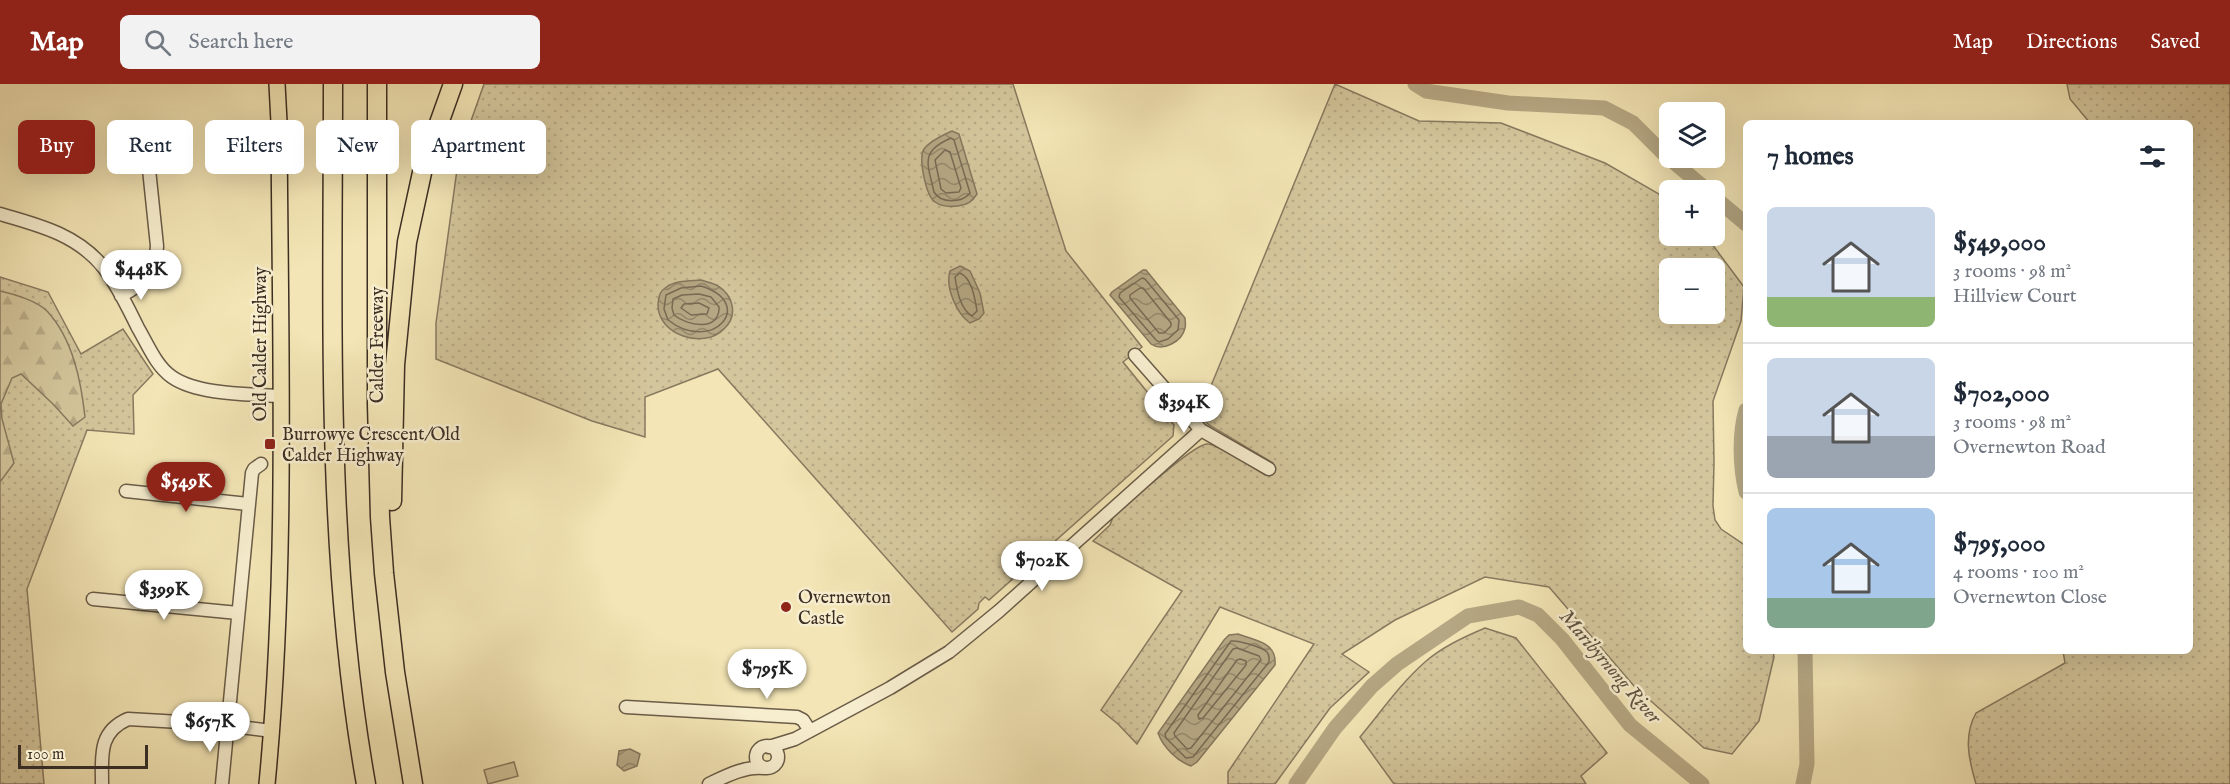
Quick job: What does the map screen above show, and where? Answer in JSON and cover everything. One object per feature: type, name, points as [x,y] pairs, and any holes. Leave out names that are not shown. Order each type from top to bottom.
[{"type":"highway","points":[[333,84],[334,446],[337,529],[347,650],[366,784]]},
{"type":"highway","name":"Calder Freeway","points":[[378,84],[377,404],[380,517],[395,672],[413,784]]},
{"type":"highway","points":[[409,764],[394,592],[391,454],[395,365],[403,266],[411,218],[429,150],[453,84]]},
{"type":"main road","name":"Old Calder Highway","points":[[267,784],[277,662],[280,396],[277,84]]},
{"type":"street","points":[[122,296],[151,274],[156,260],[157,246],[150,174]]},
{"type":"street","points":[[0,214],[42,226],[77,243],[104,268],[122,296],[156,360],[172,376],[199,388],[280,396]]},
{"type":"street","points":[[1136,355],[1201,430],[1269,468]]},
{"type":"street","points":[[731,774],[763,747],[803,735],[890,688],[957,647],[1201,430]]},
{"type":"street","points":[[222,784],[252,471],[261,464]]},
{"type":"street","points":[[126,491],[248,504]]},
{"type":"street","points":[[93,599],[238,613]]},
{"type":"street","points":[[626,707],[800,718],[803,735]]},
{"type":"street","points":[[102,784],[102,755],[105,739],[112,729],[122,722],[136,718],[272,731]]},
{"type":"street","points":[[709,784],[731,774],[756,767],[774,766],[778,758],[803,735]]},
{"type":"street","points":[[769,747],[775,750],[778,758]]},
{"type":"street","points":[[756,754],[758,763],[764,768]]},
{"type":"green space","points":[[484,84],[1013,84],[1066,251],[1142,347],[1123,362],[1174,425],[1173,436],[989,600],[985,597],[979,603],[978,609],[952,632],[718,369],[645,397],[645,437],[592,421],[436,359],[436,323],[456,174],[546,174],[546,120],[471,120]]},
{"type":"green space","points":[[1335,84],[1419,121],[1501,123],[1605,163],[1659,194],[1659,246],[1713,246],[1722,258],[1659,258],[1659,324],[1725,324],[1725,262],[1743,286],[1741,321],[1713,401],[1713,506],[1715,520],[1721,529],[1743,544],[1743,654],[1774,654],[1759,721],[1732,754],[1704,748],[1634,686],[1549,587],[1485,577],[1395,620],[1342,654],[1369,672],[1330,708],[1275,784],[1228,784],[1228,772],[1314,644],[1220,607],[1137,744],[1101,710],[1182,591],[1093,541],[1110,525],[1113,517],[1132,500],[1176,463],[1201,446],[1208,444],[1220,448],[1265,475],[1273,463],[1209,425],[1199,415]]},
{"type":"green space","points":[[2067,84],[2230,84],[2230,784],[1976,784],[1971,766],[1968,739],[1976,713],[2065,663],[2064,654],[2193,654],[2193,120],[2088,120],[2070,99]]},
{"type":"green space","points":[[0,277],[48,292],[81,354],[123,329],[153,374],[133,395],[134,434],[87,430],[27,589],[44,784],[0,784]]},
{"type":"green space","points":[[0,291],[37,304],[56,322],[74,361],[85,417],[73,426],[21,374],[12,378],[1,404],[2,419],[14,463],[0,482]]},
{"type":"green space","points":[[1485,628],[1516,638],[1607,753],[1581,776],[1586,784],[1394,784],[1360,737],[1399,689],[1425,662],[1446,647]]},
{"type":"green space","points":[[514,762],[518,776],[488,784],[484,770]]},
{"type":"water","points":[[952,131],[959,134],[977,194],[967,204],[943,206],[935,202],[926,185],[922,154],[924,149],[937,138]]},
{"type":"water","points":[[960,266],[970,271],[980,293],[984,313],[979,319],[970,323],[953,300],[949,285],[950,271]]},
{"type":"water","points":[[1146,270],[1185,318],[1185,327],[1180,338],[1166,346],[1151,344],[1110,295]]},
{"type":"water","points":[[701,280],[716,285],[728,295],[732,306],[731,318],[724,329],[715,335],[705,338],[683,336],[665,324],[660,315],[658,304],[660,293],[669,285],[682,281]]},
{"type":"water","points":[[1238,634],[1269,647],[1275,657],[1275,665],[1197,762],[1191,766],[1171,753],[1158,733],[1224,640],[1229,635]]},
{"type":"water","points":[[630,749],[640,754],[637,766],[624,771],[617,765],[619,751]]},
{"type":"waterway","name":"Maribyrnong River","points":[[1415,84],[1426,91],[1508,103],[1604,108],[1633,123],[1664,154],[1695,180]]},
{"type":"waterway","name":"Maribyrnong River","points":[[1725,206],[1743,221]]},
{"type":"waterway","name":"Maribyrnong River","points":[[1743,424],[1741,451],[1743,477]]},
{"type":"waterway","name":"Maribyrnong River","points":[[1296,784],[1335,728],[1372,686],[1397,664],[1468,616],[1519,607],[1538,615],[1562,639],[1630,725],[1702,784]]},
{"type":"waterway","name":"Maribyrnong River","points":[[1803,784],[1807,764],[1805,654]]},
{"type":"place","name":"Burrowye Crescent/Old Calder Highway","points":[[270,444]]},
{"type":"place","name":"Overnewton Castle","points":[[786,607]]}]
